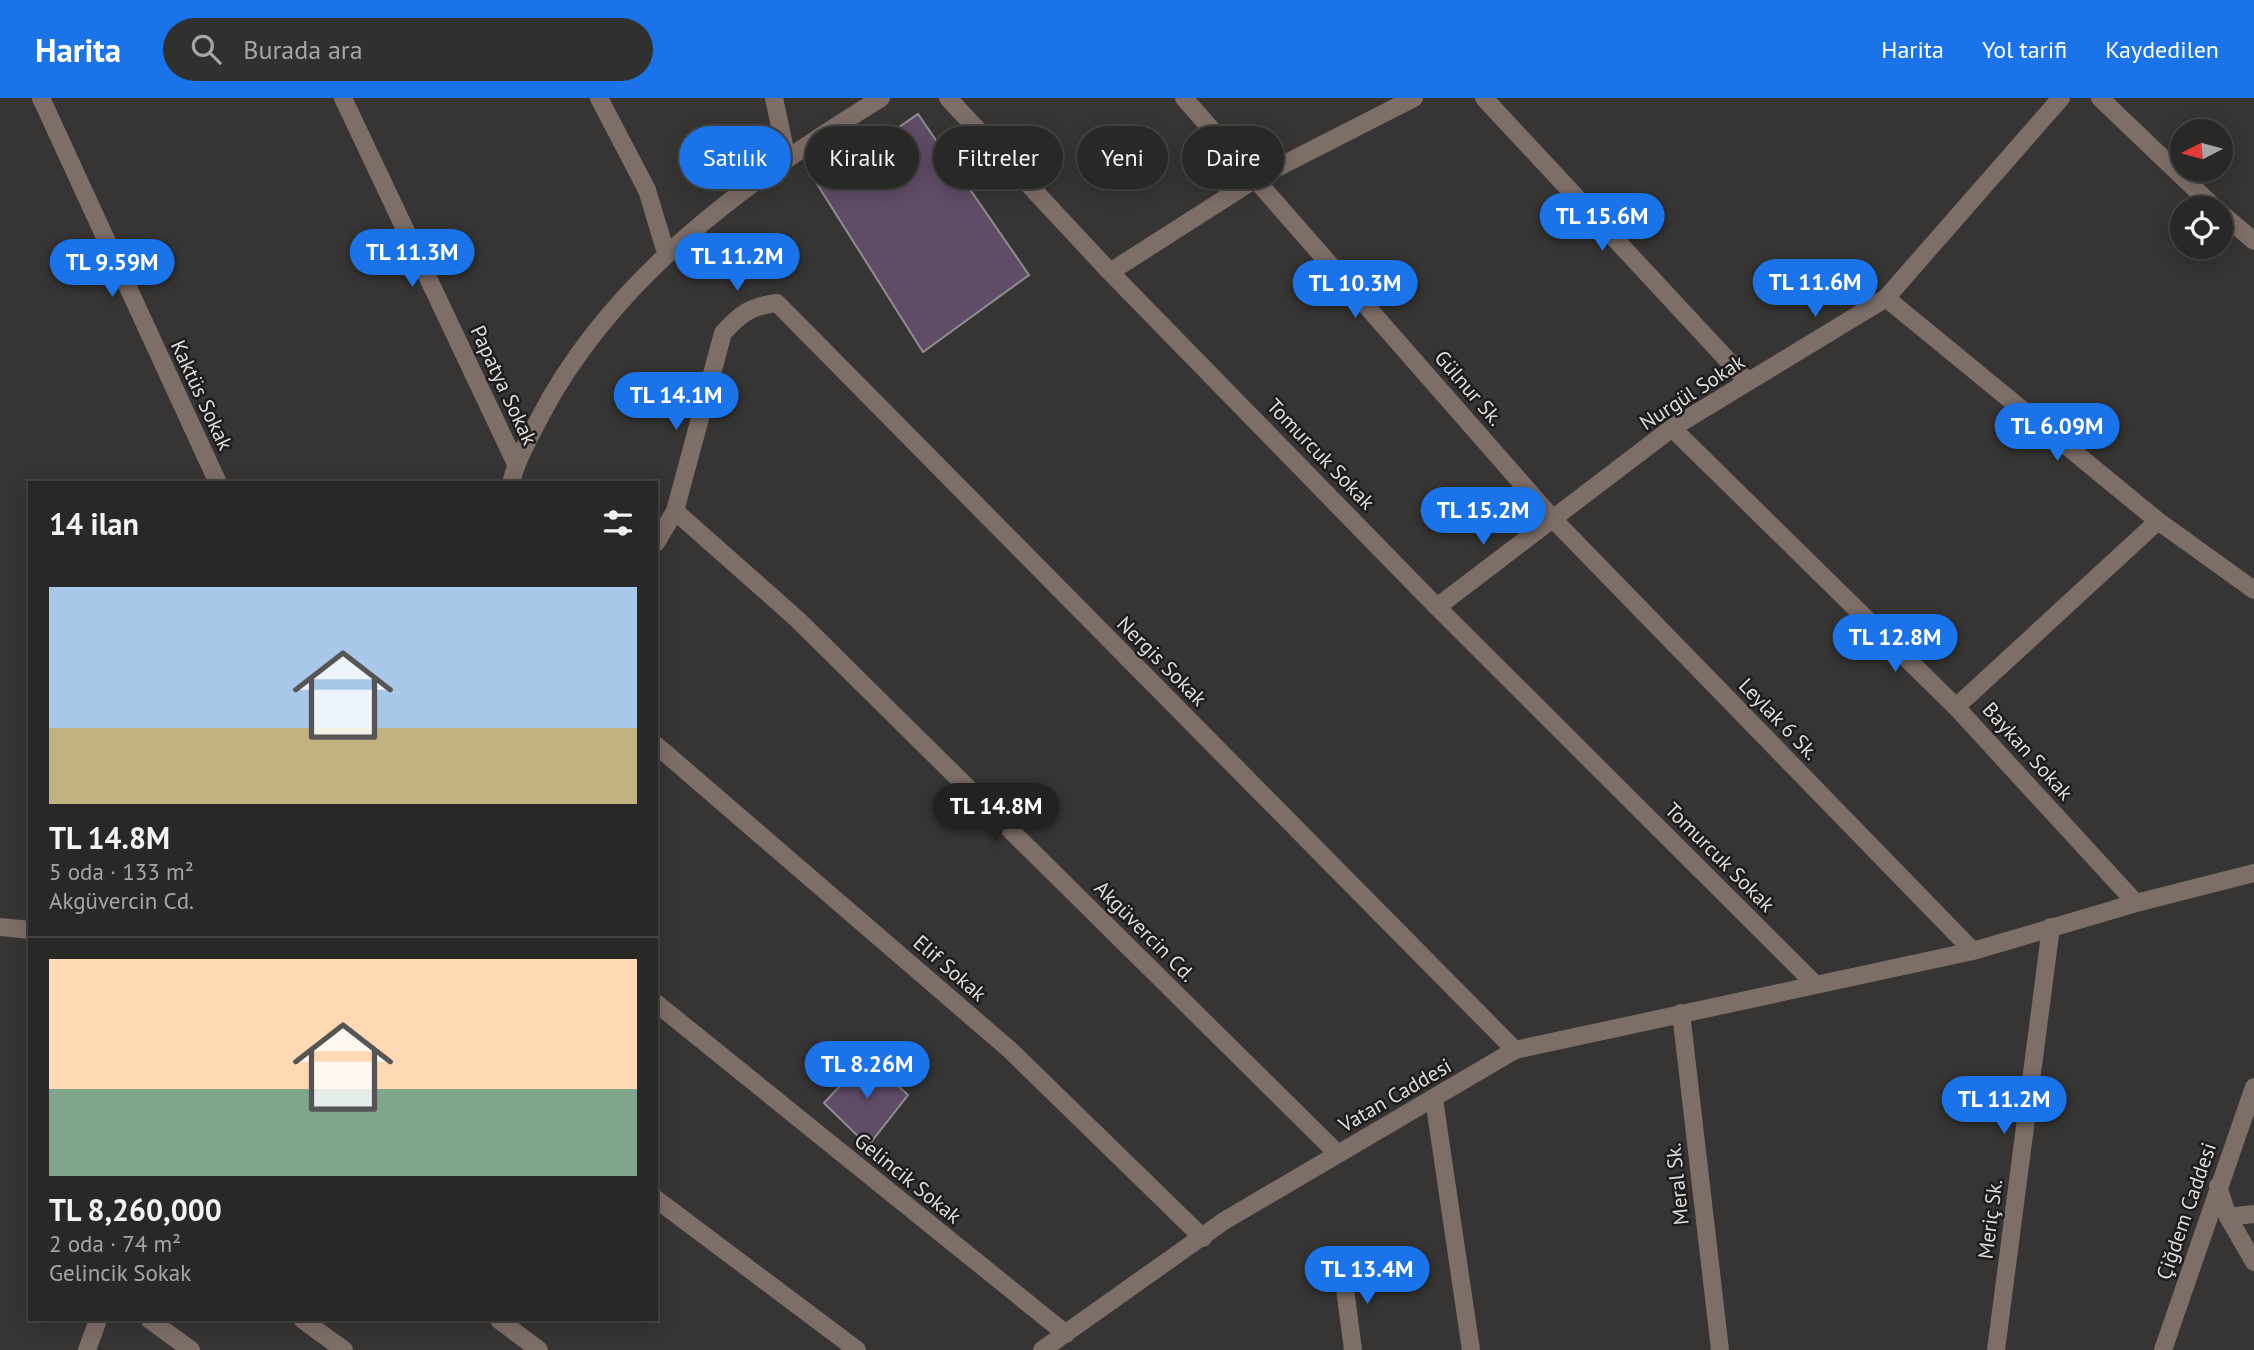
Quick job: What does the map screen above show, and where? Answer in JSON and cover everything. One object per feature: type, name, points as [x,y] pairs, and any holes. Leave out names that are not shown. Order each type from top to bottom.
[{"type":"street","name":"Kaktüs Sokak","points":[[41,98],[217,481]]},
{"type":"street","name":"Papatya Sokak","points":[[343,98],[516,464]]},
{"type":"street","points":[[600,98],[647,190],[666,253]]},
{"type":"street","points":[[774,98],[780,126]]},
{"type":"street","points":[[791,156],[815,138],[881,98]]},
{"type":"street","name":"Tomurcuk Sokak","points":[[948,98],[1111,272],[1437,607],[1816,985]]},
{"type":"street","name":"Gülnur Sk.","points":[[1184,98],[1210,126]]},
{"type":"street","points":[[1284,164],[1414,98]]},
{"type":"street","points":[[1485,98],[1748,382]]},
{"type":"street","name":"Nurgül Sokak","points":[[1437,607],[1672,428],[1886,298],[2061,98]]},
{"type":"street","points":[[2100,98],[2202,196]]},
{"type":"street","points":[[512,481],[516,464],[552,395],[600,322],[666,253],[748,189]]},
{"type":"street","points":[[1111,272],[1240,189]]},
{"type":"street","name":"Gülnur Sk.","points":[[1267,189],[1553,519]]},
{"type":"street","points":[[2233,223],[2254,241]]},
{"type":"street","points":[[1886,298],[2158,521],[2254,590]]},
{"type":"street","name":"Nergis Sokak","points":[[675,511],[723,333],[743,312],[757,305],[777,303],[1515,1050]]},
{"type":"street","name":"Baykan Sokak","points":[[1672,428],[1956,707],[2136,903]]},
{"type":"street","points":[[658,540],[675,511]]},
{"type":"street","name":"Akgüvercin Cd.","points":[[675,511],[797,619],[1338,1154]]},
{"type":"street","name":"Leylak 6 Sk.","points":[[1553,519],[1973,951]]},
{"type":"street","points":[[1956,707],[2158,521]]},
{"type":"street","name":"Elif Sokak","points":[[658,747],[1010,1049],[1203,1238]]},
{"type":"street","name":"Vatan Caddesi","points":[[1042,1350],[1224,1221],[1515,1050],[1973,951],[2136,903],[2254,873]]},
{"type":"street","points":[[0,927],[28,930]]},
{"type":"street","name":"Meriç Sk.","points":[[1996,1350],[2051,928]]},
{"type":"street","name":"Gelincik Sokak","points":[[658,1005],[1066,1334]]},
{"type":"street","name":"Meral Sk.","points":[[1681,1013],[1720,1350]]},
{"type":"street","name":"Çiğdem Caddesi","points":[[2163,1350],[2254,1087]]},
{"type":"street","points":[[1434,1099],[1471,1350]]},
{"type":"street","points":[[2218,1186],[2228,1217],[2254,1262]]},
{"type":"street","points":[[658,1201],[857,1350]]},
{"type":"street","points":[[2228,1217],[2254,1214]]},
{"type":"street","points":[[1342,1266],[1353,1350]]},
{"type":"street","points":[[88,1350],[98,1321]]},
{"type":"street","points":[[151,1321],[191,1350]]},
{"type":"street","points":[[304,1321],[344,1350]]},
{"type":"street","points":[[500,1321],[539,1350]]},
{"type":"building","points":[[918,114],[933,136],[933,189],[970,189],[1029,275],[923,352],[820,189],[919,189],[919,126],[901,126]]},
{"type":"building","points":[[867,1057],[908,1095],[868,1146],[824,1103]]}]
